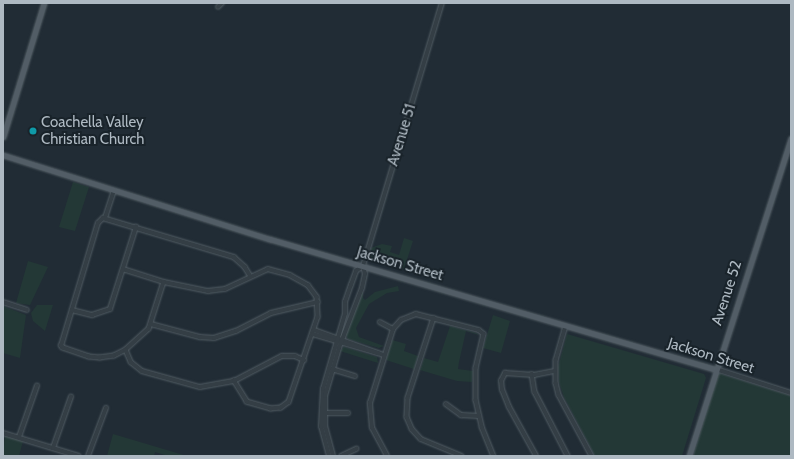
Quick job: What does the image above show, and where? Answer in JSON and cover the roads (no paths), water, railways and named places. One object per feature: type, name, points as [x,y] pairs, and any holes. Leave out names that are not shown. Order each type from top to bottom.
[{"type":"main road","points":[[3,137],[44,3]]},
{"type":"main road","name":"Avenue 52","points":[[689,456],[715,369],[791,139]]},
{"type":"main road","name":"Jackson Street","points":[[3,156],[363,266],[715,369]]},
{"type":"street","points":[[218,7],[222,3]]},
{"type":"street","name":"Avenue 51","points":[[363,266],[442,3]]},
{"type":"street","points":[[114,190],[105,218],[98,223],[61,346],[66,351],[100,358],[114,356],[126,350],[144,335],[151,324],[164,282]]},
{"type":"street","points":[[105,218],[234,257],[245,267],[250,275]]},
{"type":"street","points":[[72,310],[92,315],[110,309],[136,227]]},
{"type":"street","points":[[329,456],[321,427],[321,404],[324,382],[339,340],[362,288],[365,274],[363,266],[356,272],[350,285],[339,340],[325,396],[324,413],[326,434],[333,456]]},
{"type":"street","points":[[123,269],[164,282],[214,291],[225,288],[250,275],[268,269],[290,275],[308,285],[314,291],[318,302],[318,317],[292,398],[280,408],[264,408],[247,402],[234,381]]},
{"type":"street","points":[[3,302],[27,310]]},
{"type":"street","points":[[151,324],[200,337],[214,338],[236,332],[271,313],[318,302]]},
{"type":"street","points":[[387,456],[374,435],[370,412],[372,394],[393,329],[401,320],[411,315],[424,315],[482,332],[475,376],[478,416],[494,456]]},
{"type":"street","points":[[434,318],[406,404],[407,417],[412,429],[428,442],[462,456]]},
{"type":"street","points":[[380,322],[393,329]]},
{"type":"street","points":[[566,326],[555,371],[559,395],[592,456]]},
{"type":"street","points":[[313,332],[384,355]]},
{"type":"street","points":[[126,350],[131,362],[142,371],[191,386],[208,387],[234,381],[282,356],[295,356],[304,360]]},
{"type":"street","points":[[332,369],[355,376]]},
{"type":"street","name":"Jackson Street","points":[[715,369],[791,393]]},
{"type":"street","points":[[536,456],[506,402],[502,390],[503,375],[510,372],[532,374],[555,371]]},
{"type":"street","points":[[532,374],[535,392],[568,456]]},
{"type":"street","points":[[19,437],[37,386]]},
{"type":"street","points":[[53,448],[71,397]]},
{"type":"street","points":[[446,404],[461,415],[478,416]]},
{"type":"street","points":[[88,456],[106,408]]},
{"type":"street","points":[[324,413],[348,413]]},
{"type":"street","points":[[3,432],[79,456]]},
{"type":"street","points":[[341,456],[356,449]]},
{"type":"place","name":"Coachella Valley Christian Church","points":[[33,131]]}]
